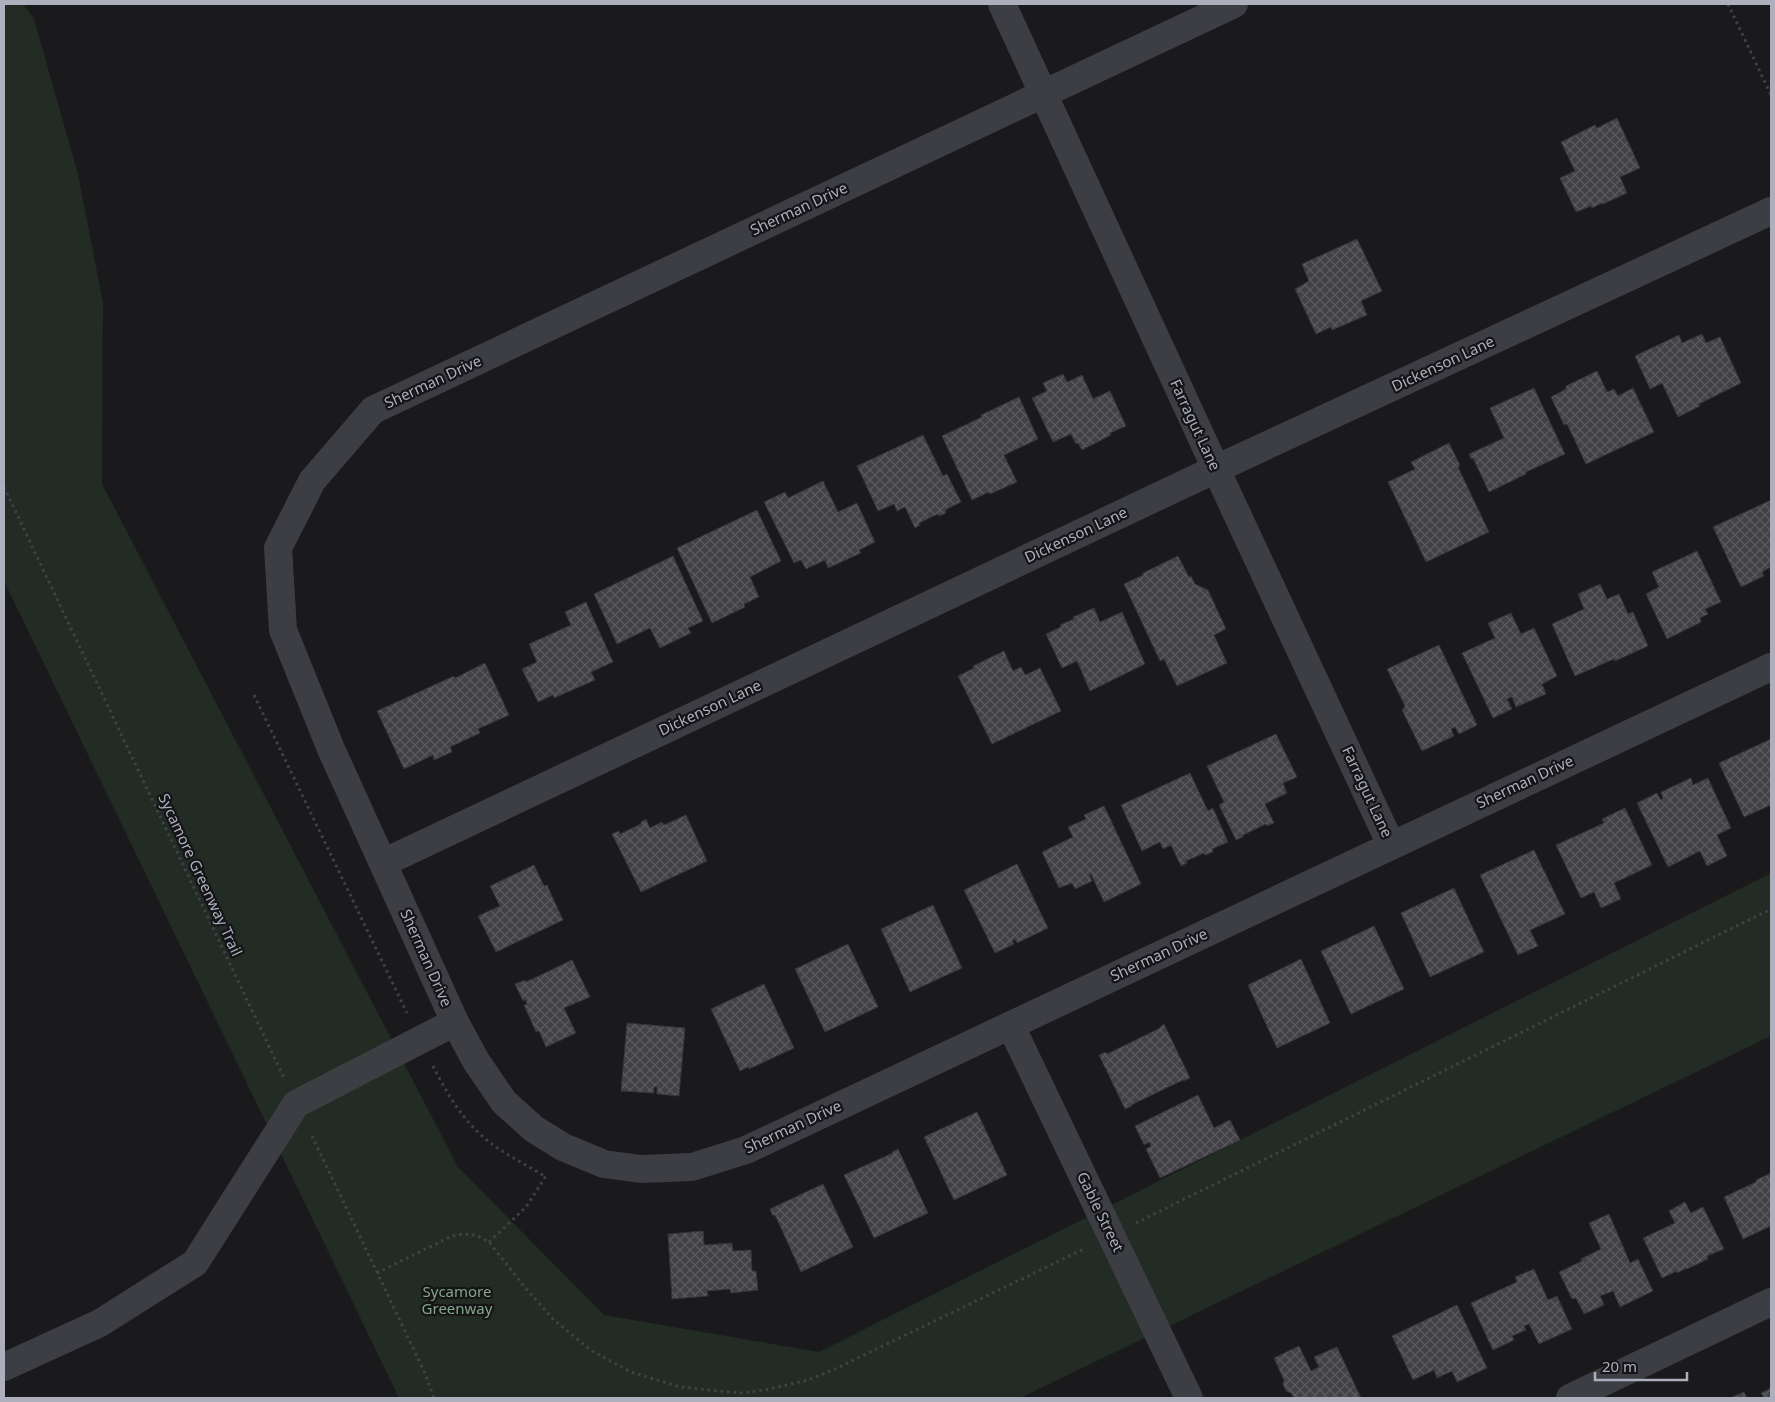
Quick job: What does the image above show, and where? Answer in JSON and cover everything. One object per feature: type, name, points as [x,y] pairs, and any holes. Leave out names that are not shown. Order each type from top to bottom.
[{"type":"street","name":"Farragut Lane","points":[[1002,4],[1391,845]]},
{"type":"street","name":"Sherman Drive","points":[[1234,4],[373,410],[312,481],[278,548],[283,630],[331,748],[455,1022],[476,1061],[504,1102],[534,1129],[562,1147],[604,1164],[641,1169],[692,1167],[746,1150],[1391,845],[1771,668]]},
{"type":"street","name":"Dickenson Lane","points":[[382,862],[1216,469],[1771,212]]},
{"type":"street","points":[[4,1367],[100,1323],[195,1263],[296,1104],[455,1022]]},
{"type":"street","name":"Gable Street","points":[[1011,1026],[1189,1398]]},
{"type":"street","points":[[1570,1398],[1771,1302]]},
{"type":"path","points":[[1728,4],[1771,95]]},
{"type":"path","name":"Sycamore Greenway Trail","points":[[4,487],[424,1371],[434,1398]]},
{"type":"path","points":[[254,695],[420,1041],[447,1093],[462,1115],[476,1130],[498,1148],[546,1177]]},
{"type":"path","points":[[377,1273],[452,1236],[476,1234],[489,1242],[526,1207],[546,1177],[562,1147]]},
{"type":"green space","name":"Sycamore Greenway","points":[[4,4],[23,4],[34,19],[78,174],[103,303],[102,484],[458,1167],[604,1315],[819,1352],[1771,873],[1771,1036],[1020,1398],[399,1398],[4,581]]},
{"type":"building","points":[[1617,118],[1640,168],[1620,177],[1627,193],[1603,204],[1576,212],[1560,178],[1575,171],[1561,142],[1595,125],[1597,128]]},
{"type":"building","points":[[1357,239],[1382,291],[1361,301],[1367,315],[1332,330],[1331,327],[1316,334],[1295,289],[1309,281],[1302,264]]},
{"type":"building","points":[[1702,334],[1706,343],[1720,337],[1741,383],[1678,417],[1662,383],[1650,389],[1635,356],[1679,335],[1682,343]]},
{"type":"building","points":[[1597,371],[1607,392],[1614,389],[1618,396],[1633,388],[1654,432],[1586,464],[1567,424],[1564,425],[1551,397],[1566,389],[1566,386]]},
{"type":"building","points":[[1063,374],[1067,382],[1082,375],[1093,399],[1110,391],[1126,426],[1110,433],[1111,435],[1082,450],[1078,443],[1076,444],[1071,434],[1053,442],[1032,398],[1047,391],[1043,383]]},
{"type":"building","points":[[1534,388],[1565,454],[1489,492],[1473,458],[1471,459],[1469,454],[1504,438],[1490,408]]},
{"type":"building","points":[[1019,397],[1038,439],[1004,455],[1017,482],[972,500],[942,436]]},
{"type":"building","points":[[923,435],[943,476],[947,474],[961,502],[945,510],[946,513],[939,516],[938,514],[919,523],[920,525],[915,528],[905,507],[897,511],[894,504],[878,511],[857,466]]},
{"type":"building","points":[[1449,443],[1460,465],[1458,467],[1489,532],[1426,562],[1388,482],[1415,469],[1411,462]]},
{"type":"building","points":[[823,481],[838,512],[857,503],[875,542],[859,550],[861,553],[828,568],[825,560],[806,569],[801,560],[794,563],[764,502],[785,492],[788,498]]},
{"type":"building","points":[[1771,500],[1771,567],[1762,572],[1764,576],[1741,587],[1713,527]]},
{"type":"building","points":[[757,510],[781,561],[750,577],[759,597],[744,604],[745,607],[712,623],[677,548]]},
{"type":"building","points":[[1697,551],[1721,602],[1705,609],[1708,614],[1700,618],[1701,622],[1667,639],[1646,594],[1659,587],[1652,572]]},
{"type":"building","points":[[673,556],[703,621],[688,628],[691,633],[660,648],[650,628],[617,644],[594,594]]},
{"type":"building","points":[[1178,556],[1195,584],[1208,590],[1226,629],[1214,635],[1227,663],[1177,686],[1164,659],[1160,661],[1124,584]]},
{"type":"building","points":[[1600,584],[1607,599],[1619,594],[1628,614],[1633,612],[1648,646],[1575,676],[1552,624],[1584,609],[1578,594]]},
{"type":"building","points":[[586,602],[613,662],[591,672],[595,680],[554,698],[553,695],[538,702],[522,669],[537,662],[529,644],[571,625],[565,612]]},
{"type":"building","points":[[1094,608],[1100,622],[1122,612],[1145,664],[1090,691],[1077,661],[1062,668],[1046,634],[1074,619],[1073,617]]},
{"type":"building","points":[[1511,613],[1521,634],[1534,628],[1557,676],[1542,684],[1546,694],[1516,707],[1512,697],[1507,699],[1512,709],[1493,718],[1462,653],[1495,638],[1488,623]]},
{"type":"building","points":[[1439,645],[1477,725],[1459,734],[1455,727],[1451,729],[1454,736],[1422,751],[1402,710],[1405,706],[1387,669]]},
{"type":"building","points":[[1004,651],[1013,671],[1021,667],[1025,675],[1040,668],[1061,711],[992,744],[958,676],[974,668],[973,666]]},
{"type":"building","points":[[485,663],[509,715],[478,729],[480,733],[450,747],[452,752],[434,760],[433,755],[404,769],[377,711],[454,676],[455,678]]},
{"type":"building","points":[[1276,734],[1297,777],[1283,783],[1287,793],[1265,804],[1274,823],[1267,826],[1266,824],[1236,840],[1219,805],[1224,802],[1207,766]]},
{"type":"building","points":[[1771,739],[1771,805],[1744,817],[1719,763]]},
{"type":"building","points":[[1190,773],[1208,811],[1213,808],[1228,842],[1212,849],[1213,852],[1205,855],[1204,853],[1186,861],[1187,863],[1181,866],[1171,845],[1163,849],[1160,842],[1142,851],[1121,805]]},
{"type":"building","points":[[1691,778],[1693,785],[1708,778],[1731,828],[1717,835],[1727,856],[1707,866],[1700,851],[1668,867],[1637,803],[1657,793],[1661,800],[1663,798],[1661,792]]},
{"type":"building","points":[[1104,806],[1141,884],[1104,902],[1091,874],[1089,874],[1092,881],[1075,889],[1072,883],[1059,888],[1042,852],[1073,837],[1068,827],[1086,819],[1084,815]]},
{"type":"building","points":[[1625,808],[1652,865],[1614,883],[1621,899],[1601,908],[1594,892],[1581,898],[1556,845],[1604,823],[1602,819]]},
{"type":"building","points":[[686,815],[707,861],[641,892],[612,834],[619,831],[620,834],[641,824],[646,819],[650,828],[662,822],[664,825]]},
{"type":"building","points":[[1534,850],[1565,914],[1530,930],[1538,946],[1518,955],[1480,875]]},
{"type":"building","points":[[1017,864],[1048,928],[1017,943],[1015,939],[1012,941],[1014,944],[995,953],[964,890]]},
{"type":"building","points":[[534,865],[544,886],[547,885],[563,920],[496,952],[478,916],[500,906],[490,886]]},
{"type":"building","points":[[1454,888],[1484,952],[1430,977],[1401,913]]},
{"type":"building","points":[[933,905],[962,968],[910,992],[881,929]]},
{"type":"building","points":[[1374,926],[1404,989],[1351,1014],[1321,951]]},
{"type":"building","points":[[848,944],[878,1007],[825,1032],[795,969]]},
{"type":"building","points":[[1301,959],[1330,1023],[1277,1048],[1248,985]]},
{"type":"building","points":[[572,960],[590,997],[564,1008],[576,1033],[546,1047],[539,1031],[536,1032],[524,1005],[527,1004],[525,999],[523,1001],[515,984],[525,980],[526,982]]},
{"type":"building","points":[[764,984],[794,1048],[749,1069],[748,1067],[740,1071],[711,1009]]},
{"type":"building","points":[[627,1023],[685,1028],[679,1096],[657,1094],[657,1087],[654,1087],[654,1093],[621,1091]]},
{"type":"building","points":[[1164,1024],[1190,1078],[1125,1109],[1099,1055],[1106,1052],[1107,1054],[1160,1028]]},
{"type":"building","points":[[1198,1095],[1214,1128],[1230,1120],[1240,1140],[1160,1178],[1146,1149],[1151,1146],[1149,1142],[1144,1145],[1135,1126]]},
{"type":"building","points":[[977,1112],[1007,1175],[954,1200],[924,1137]]},
{"type":"building","points":[[898,1149],[928,1213],[874,1238],[844,1175]]},
{"type":"building","points":[[1771,1173],[1771,1226],[1743,1239],[1724,1197]]},
{"type":"building","points":[[823,1184],[853,1247],[801,1272],[775,1215],[773,1216],[770,1209]]},
{"type":"building","points":[[1685,1202],[1691,1213],[1703,1207],[1724,1249],[1707,1256],[1708,1259],[1687,1269],[1677,1273],[1677,1271],[1662,1278],[1643,1238],[1675,1223],[1669,1211]]},
{"type":"building","points":[[1609,1214],[1630,1263],[1638,1259],[1653,1291],[1620,1307],[1613,1291],[1600,1296],[1604,1305],[1584,1314],[1576,1298],[1572,1299],[1559,1272],[1601,1249],[1589,1223]]},
{"type":"building","points":[[703,1231],[704,1245],[732,1243],[733,1251],[751,1250],[752,1271],[756,1271],[758,1290],[731,1293],[730,1289],[707,1291],[708,1296],[672,1299],[668,1234]]},
{"type":"building","points":[[1534,1269],[1548,1300],[1557,1296],[1572,1329],[1539,1344],[1529,1324],[1524,1326],[1526,1330],[1512,1336],[1514,1340],[1493,1350],[1471,1303],[1517,1282],[1515,1277]]},
{"type":"building","points":[[1457,1305],[1487,1368],[1457,1382],[1452,1371],[1437,1378],[1434,1370],[1413,1380],[1392,1336]]},
{"type":"building","points":[[1299,1346],[1311,1371],[1319,1367],[1314,1357],[1337,1347],[1361,1398],[1294,1398],[1291,1393],[1286,1391],[1283,1384],[1284,1380],[1274,1358]]},
{"type":"building","points":[[1771,1388],[1771,1398],[1764,1398],[1761,1393]]},
{"type":"building","points":[[1744,1392],[1747,1398],[1730,1398]]}]
